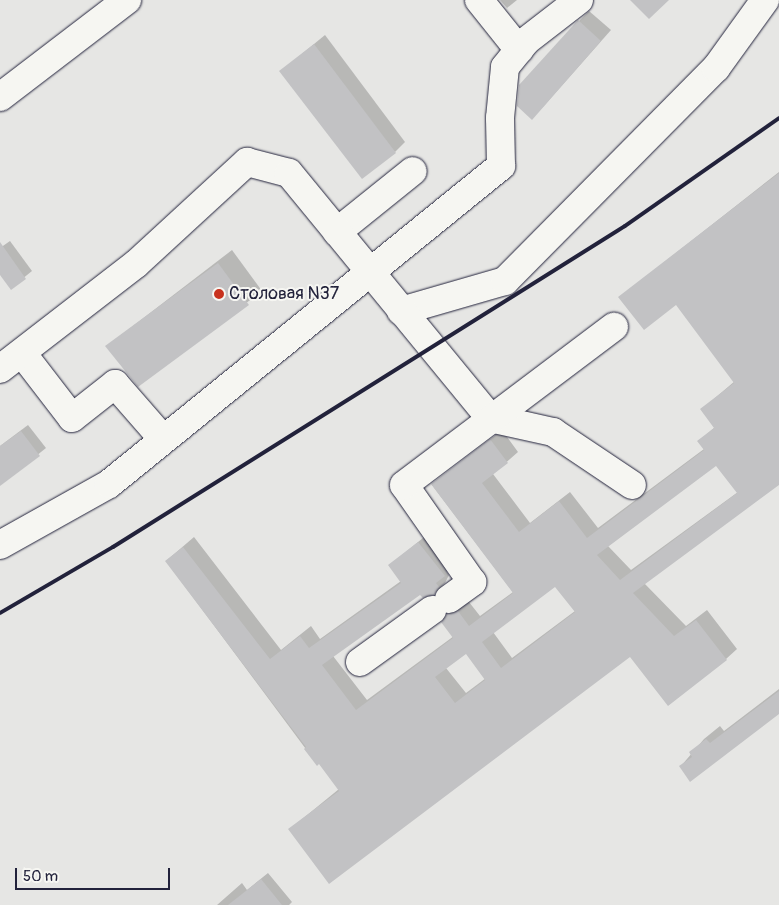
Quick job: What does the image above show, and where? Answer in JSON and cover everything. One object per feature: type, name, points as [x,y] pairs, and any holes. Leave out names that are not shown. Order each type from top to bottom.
[{"type":"street","points":[[0,97],[127,0]]},
{"type":"street","points":[[479,0],[519,50]]},
{"type":"street","points":[[0,545],[109,484],[371,274],[501,166],[500,118],[505,67],[519,50],[579,0]]},
{"type":"street","points":[[401,311],[506,281],[716,68],[765,0]]},
{"type":"street","points":[[0,370],[136,264],[247,162],[289,173],[490,418],[553,432],[632,485]]},
{"type":"street","points":[[337,232],[413,171]]},
{"type":"street","points":[[360,662],[472,582],[404,485],[490,418],[614,327]]},
{"type":"street","points":[[22,353],[72,418],[115,384],[163,439]]},
{"type":"shaded area","points":[[0,0],[779,0],[779,905],[0,905]]},
{"type":"building","points":[[630,0],[669,0],[649,19]]},
{"type":"building","points":[[578,20],[601,41],[532,120],[517,106],[519,85]]},
{"type":"building","points":[[314,44],[396,153],[362,179],[279,71]]},
{"type":"building","points":[[779,173],[779,485],[633,593],[674,636],[696,620],[727,660],[668,706],[630,657],[329,884],[288,829],[339,791],[319,764],[317,766],[304,749],[306,747],[165,561],[183,547],[270,659],[300,636],[309,648],[401,583],[388,565],[418,542],[445,576],[436,583],[439,587],[434,595],[423,598],[420,595],[322,665],[356,710],[453,638],[441,622],[447,614],[458,611],[469,626],[513,593],[431,484],[490,439],[508,463],[482,483],[519,532],[559,501],[587,538],[704,450],[697,441],[714,428],[700,409],[734,383],[676,305],[644,330],[618,297]],"holes":[[[716,466],[737,493],[620,580],[597,555]],[[555,587],[575,612],[501,668],[482,642]],[[466,654],[485,680],[455,703],[435,677]]]},
{"type":"building","points":[[0,242],[26,279],[11,290],[0,275]]},
{"type":"building","points":[[218,263],[249,305],[138,387],[105,346]]},
{"type":"building","points":[[21,431],[40,456],[0,486],[0,446]]},
{"type":"building","points":[[779,691],[779,714],[690,782],[679,766],[692,757],[689,752],[706,739],[710,743]]},
{"type":"building","points":[[261,879],[282,905],[228,905]]},
{"type":"railway","points":[[0,613],[113,547],[625,226],[779,118]]},
{"type":"place","name":"Столовая N37","points":[[219,294]]}]
